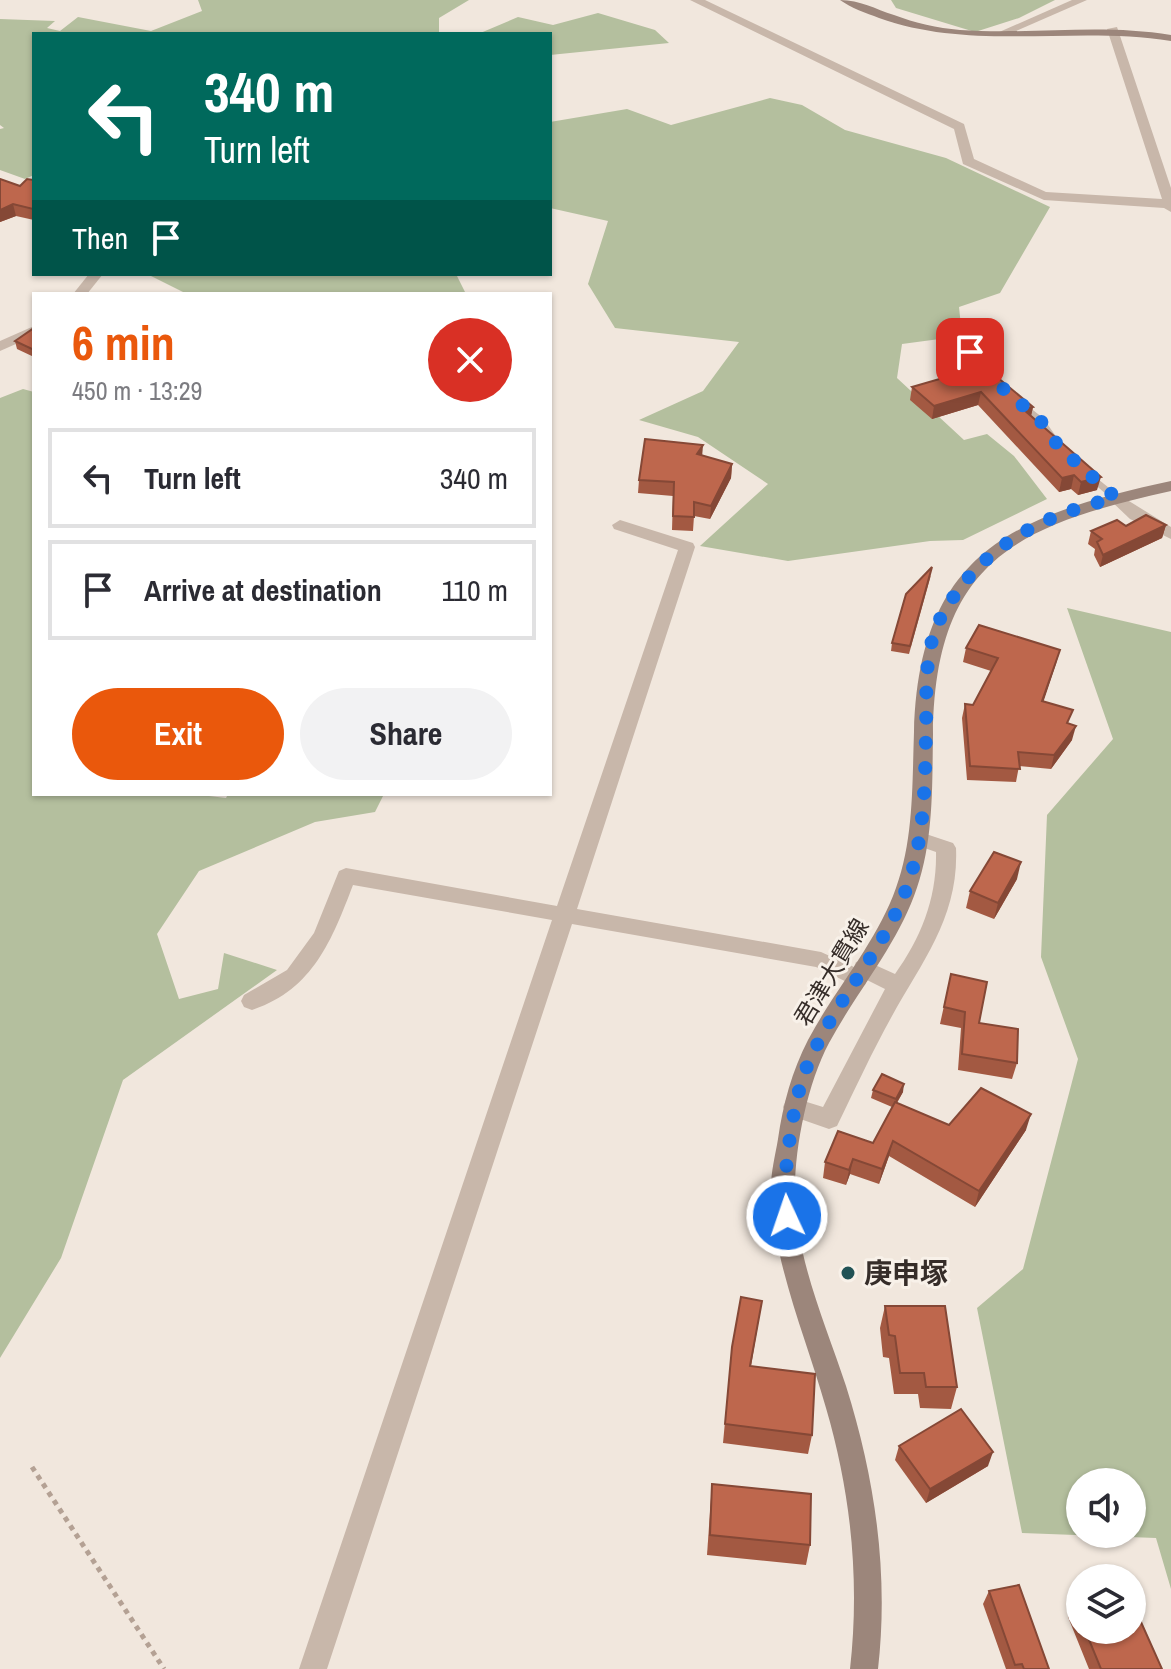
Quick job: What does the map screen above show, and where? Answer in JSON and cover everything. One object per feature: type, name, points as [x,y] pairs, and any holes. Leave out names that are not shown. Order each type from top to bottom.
[{"type":"main road","points":[[846,0],[921,27],[974,34],[1113,29],[1171,38]]},
{"type":"main road","name":"君津大貫線","points":[[864,1669],[869,1635],[864,1520],[840,1410],[800,1296],[783,1189],[794,1107],[817,1044],[901,902],[920,839],[925,804],[926,668],[939,620],[976,569],[1021,533],[1063,511],[1171,486]]},
{"type":"street","points":[[696,0],[960,127],[968,161],[1044,196],[1171,205],[1113,29]]},
{"type":"street","points":[[1003,33],[1081,0]]},
{"type":"street","points":[[82,292],[94,276]]},
{"type":"street","points":[[0,347],[32,331]]},
{"type":"street","points":[[1116,498],[1136,515],[1171,534]]},
{"type":"street","points":[[313,1669],[567,915],[687,547],[620,525]]},
{"type":"street","points":[[794,1107],[829,1119],[849,1074],[898,986],[927,942],[941,908],[946,879],[946,848],[920,839]]},
{"type":"street","points":[[252,1001],[295,976],[323,936],[346,876],[821,960],[898,986]]},
{"type":"lane","points":[[970,352],[1003,389]]},
{"type":"lane","points":[[1014,397],[1040,420],[1059,447]]},
{"type":"lane","points":[[1082,468],[1116,498]]},
{"type":"path","points":[[32,1467],[164,1669]]},
{"type":"green space","points":[[198,0],[469,0],[439,18],[439,32],[32,32],[32,176],[25,179],[0,170],[0,129],[4,128],[0,125],[0,19],[55,21],[47,28],[60,31],[78,17],[151,31],[202,11]]},
{"type":"green space","points":[[891,0],[1055,0],[1019,18],[975,32],[896,8]]},
{"type":"green space","points":[[598,13],[655,30],[669,43],[552,55],[552,32],[483,32],[518,17],[553,25]]},
{"type":"green space","points":[[770,98],[802,105],[845,130],[946,158],[1050,207],[1000,293],[959,307],[962,336],[902,344],[897,378],[964,440],[987,434],[1014,456],[1047,499],[963,540],[930,541],[788,561],[700,546],[768,484],[698,437],[639,420],[703,391],[739,342],[615,328],[588,284],[608,221],[552,208],[552,122],[627,109],[671,125]]},
{"type":"green space","points":[[151,276],[457,276],[465,292],[183,292]]},
{"type":"green space","points":[[23,389],[32,391],[32,796],[383,796],[375,812],[315,822],[199,871],[157,934],[179,999],[218,989],[224,953],[277,970],[123,1080],[61,1258],[0,1358],[0,398]]},
{"type":"green space","points":[[1067,608],[1171,632],[1171,1589],[1156,1538],[1146,1538],[1146,1468],[1066,1468],[1066,1535],[1022,1533],[977,1308],[1023,1269],[1078,1059],[1041,957],[1047,815],[1113,739]]},
{"type":"building","points":[[0,179],[20,186],[27,179],[32,180],[32,209],[13,204],[0,210]]},
{"type":"building","points":[[32,329],[32,349],[15,341]]},
{"type":"building","points":[[968,353],[981,374],[991,372],[1033,407],[1023,409],[1101,477],[1081,482],[1074,475],[1062,478],[981,392],[934,406],[912,387],[957,374],[946,355]]},
{"type":"building","points":[[645,439],[703,445],[697,454],[732,464],[711,506],[694,502],[694,517],[673,516],[674,482],[639,480]]},
{"type":"building","points":[[1146,515],[1166,525],[1103,555],[1097,542],[1102,539],[1091,531],[1117,520],[1126,526]]},
{"type":"building","points":[[932,567],[910,646],[892,643],[906,594]]},
{"type":"building","points":[[979,625],[1060,650],[1042,701],[1073,710],[1067,723],[1076,726],[1054,755],[1018,752],[1020,769],[970,766],[965,704],[973,705],[998,658],[966,648]]},
{"type":"building","points":[[994,852],[1021,862],[998,903],[970,891]]},
{"type":"building","points":[[951,974],[987,982],[979,1023],[1018,1029],[1017,1063],[962,1054],[965,1012],[944,1007]]},
{"type":"building","points":[[882,1074],[904,1084],[896,1099],[873,1090]]},
{"type":"building","points":[[981,1088],[1031,1114],[979,1191],[893,1141],[882,1169],[853,1159],[849,1170],[825,1162],[838,1131],[873,1143],[895,1102],[949,1125]]},
{"type":"building","points":[[741,1297],[762,1301],[750,1366],[815,1374],[812,1435],[725,1424],[732,1347]]},
{"type":"building","points":[[885,1306],[945,1306],[957,1387],[926,1387],[924,1373],[900,1373],[895,1336],[889,1335]]},
{"type":"building","points":[[961,1409],[993,1452],[930,1489],[899,1446]]},
{"type":"building","points":[[712,1484],[811,1494],[810,1545],[710,1535]]},
{"type":"building","points":[[1019,1585],[1049,1669],[1024,1669],[1022,1664],[1015,1665],[989,1591]]},
{"type":"building","points":[[1146,1633],[1162,1669],[1101,1669],[1091,1644],[1146,1644]]},
{"type":"place","name":"庚申塚","points":[[848,1273]]},
{"type":"route","points":[[787,1216],[783,1189],[794,1107],[803,1076],[817,1044],[881,941],[911,876],[925,804],[926,668],[939,620],[976,569],[1021,533],[1063,511],[1116,498],[1059,447],[1040,420],[993,380],[970,352]]}]
